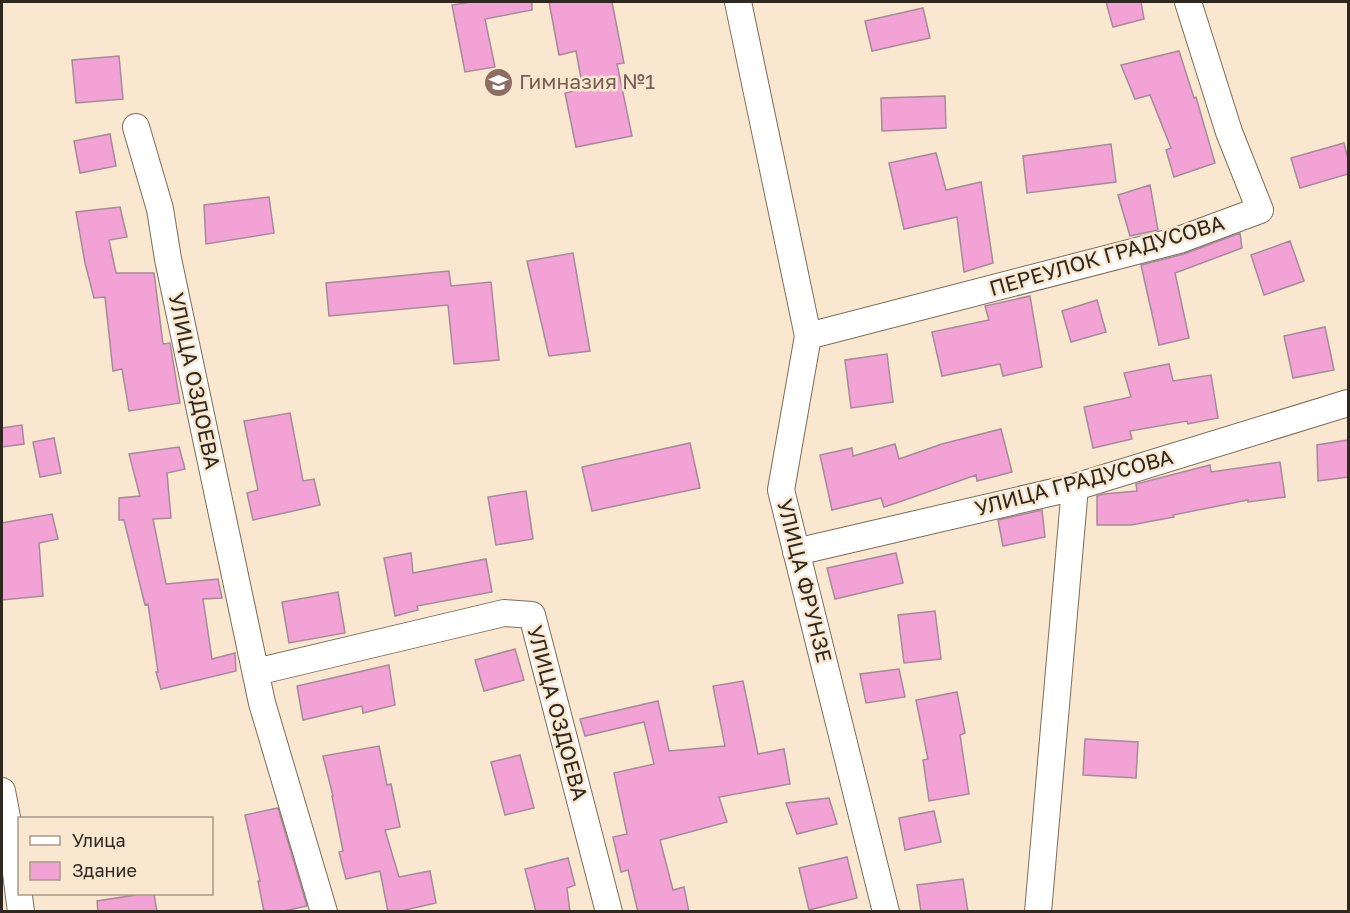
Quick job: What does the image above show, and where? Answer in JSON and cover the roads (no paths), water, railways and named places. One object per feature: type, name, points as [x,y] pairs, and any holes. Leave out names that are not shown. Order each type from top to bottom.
[{"type":"street","name":"УЛИЦА ФРУНЗЕ","points":[[738,2],[808,336],[781,490],[886,912]]},
{"type":"street","name":"ПЕРЕУЛОК ГРАДУСОВА","points":[[808,336],[1179,240],[1260,210],[1229,132],[1188,2]]},
{"type":"street","name":"УЛИЦА ОЗДОЕВА","points":[[135,127],[159,209],[262,703],[324,912]]},
{"type":"street","name":"УЛИЦА ГРАДУСОВА","points":[[796,552],[1075,487],[1348,403]]},
{"type":"street","points":[[1038,912],[1075,487]]},
{"type":"street","name":"УЛИЦА ОЗДОЕВА","points":[[256,672],[504,613],[532,615],[609,912]]},
{"type":"street","points":[[2,791],[18,888]]},
{"type":"street","points":[[19,895],[21,912]]},
{"type":"place","name":"Гимназия №1","points":[[498,82]]}]
